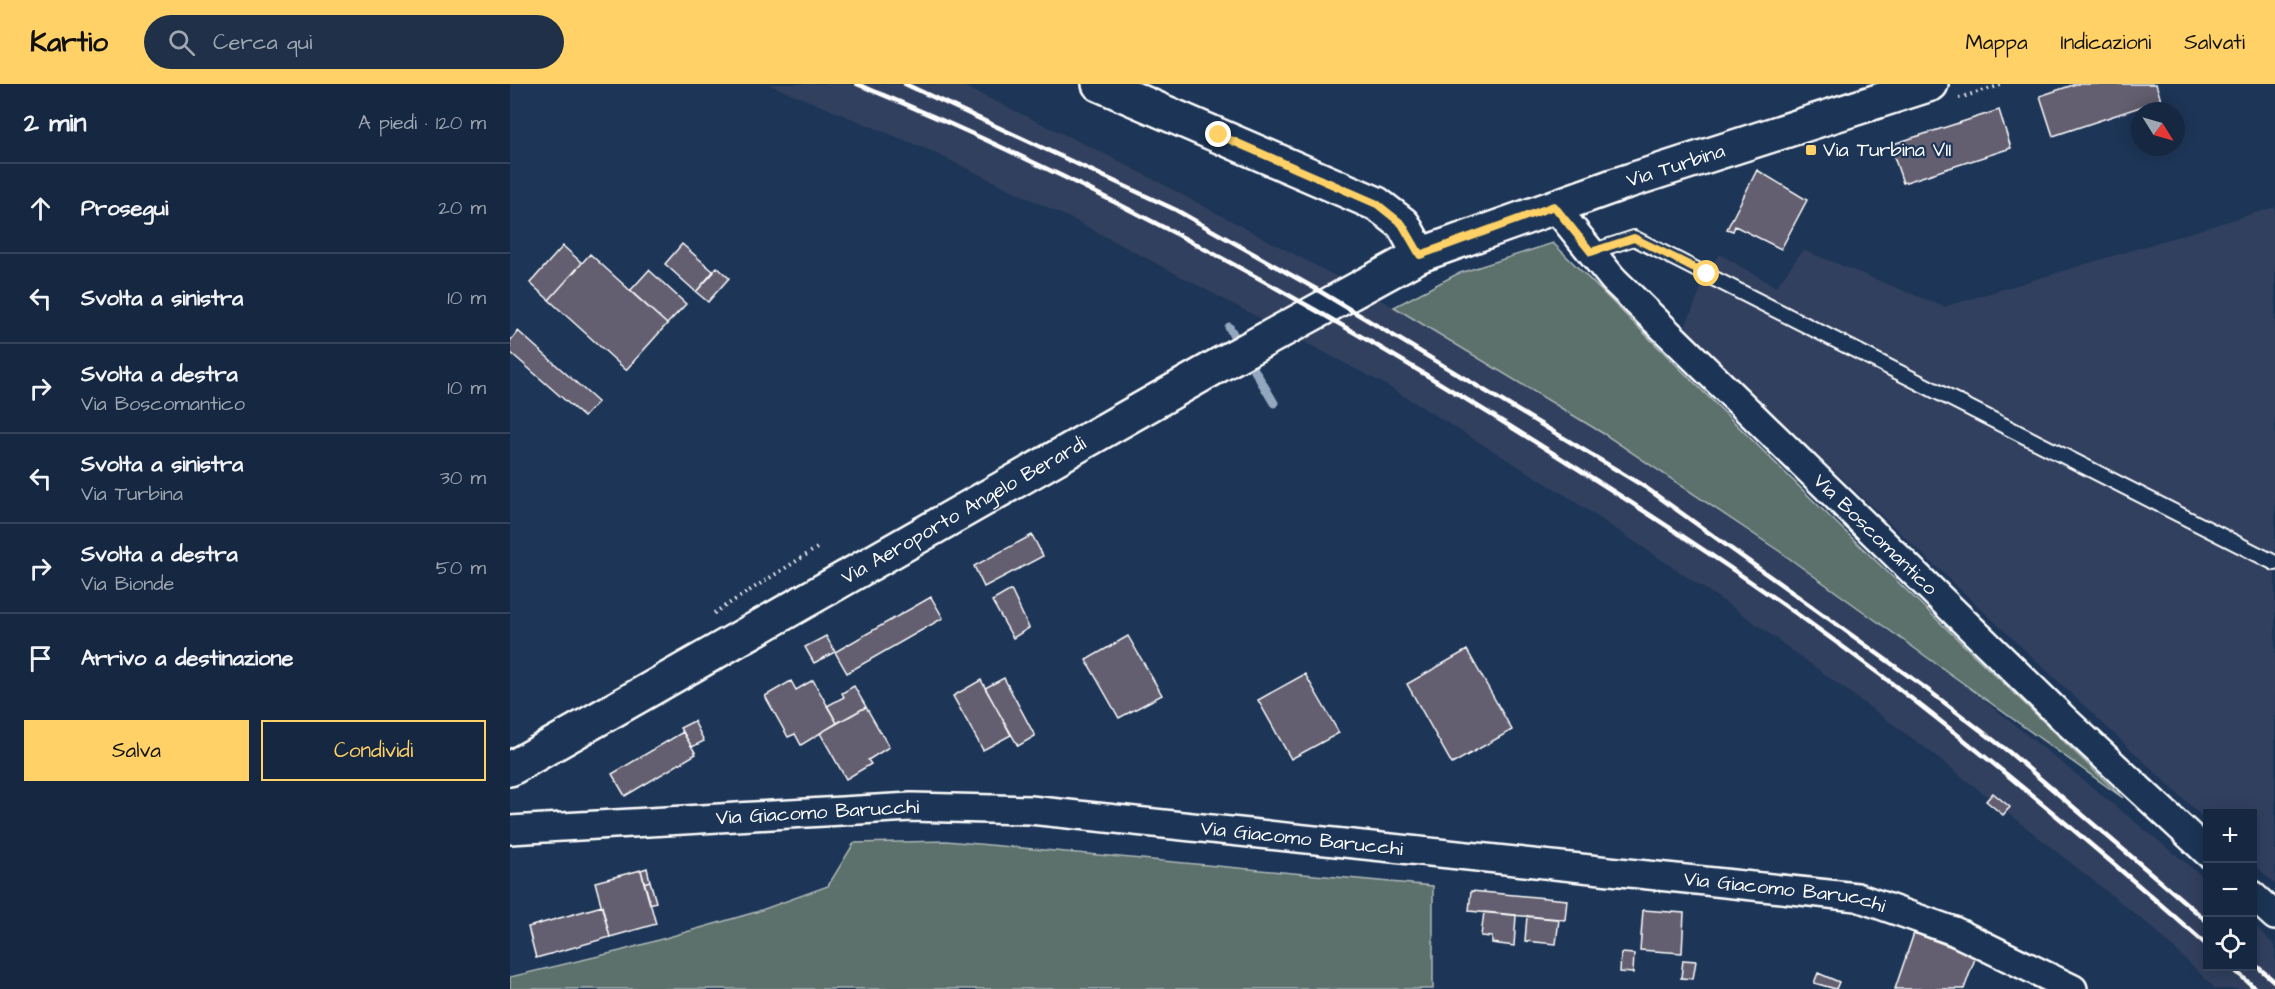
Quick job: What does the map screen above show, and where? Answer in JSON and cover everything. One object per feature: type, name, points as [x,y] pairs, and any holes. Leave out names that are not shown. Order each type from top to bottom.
[{"type":"street","points":[[1100,84],[1377,204],[1402,224],[1420,255]]},
{"type":"street","name":"Via Turbina","points":[[1420,255],[1554,206],[1939,93]]},
{"type":"street","name":"Via Boscomantico","points":[[1554,206],[1621,288],[2063,718],[2203,848]]},
{"type":"street","name":"Via Aeroporto Angelo Berardi","points":[[510,769],[1209,371],[1420,255]]},
{"type":"street","name":"Via Giacomo Barucchi","points":[[510,830],[911,807],[1030,810],[1857,897],[1954,931],[2073,989]]},
{"type":"street","points":[[2257,899],[2275,916]]},
{"type":"lane","points":[[1591,252],[1634,238],[2275,562]]},
{"type":"path","points":[[1939,93],[2004,84]]},
{"type":"shaded area","points":[[768,84],[959,84],[1111,157],[1422,322],[1604,434],[1779,551],[1976,694],[2203,877],[2203,971],[2257,971],[2257,928],[2275,946],[2275,989],[2216,989],[2153,928],[1931,752],[1738,611],[1565,495],[1386,385],[1078,222],[931,151]]},
{"type":"shaded area","points":[[2275,207],[2275,884],[2257,867],[2257,809],[2203,809],[2203,817],[1684,330],[1707,274],[1719,254],[1776,287],[1803,250],[1944,307]]},
{"type":"green space","points":[[1553,243],[1826,513],[2123,798],[1779,551],[1604,434],[1394,307],[1457,274]]},
{"type":"green space","points":[[946,841],[1433,886],[1433,989],[510,989],[510,977],[620,951],[756,912],[828,886],[854,843]]},
{"type":"building","points":[[2076,84],[2156,84],[2161,100],[2131,102],[2131,110],[2053,136],[2040,96]]},
{"type":"building","points":[[1999,110],[2011,148],[1903,183],[1890,145]]},
{"type":"building","points":[[1757,170],[1807,200],[1781,249],[1735,226],[1733,231],[1727,229]]},
{"type":"building","points":[[682,244],[714,272],[696,292],[665,264]]},
{"type":"building","points":[[563,246],[582,263],[549,300],[530,283]]},
{"type":"building","points":[[590,254],[667,324],[626,370],[549,300]]},
{"type":"building","points":[[717,267],[729,278],[708,302],[696,292]]},
{"type":"building","points":[[649,270],[686,304],[667,324],[630,291]]},
{"type":"building","points":[[518,331],[598,402],[584,417],[510,352],[510,341]]},
{"type":"building","points":[[1032,535],[1043,556],[984,587],[974,566]]},
{"type":"building","points":[[1011,590],[1029,628],[1013,638],[992,601]]},
{"type":"building","points":[[931,597],[943,618],[847,673],[835,652]]},
{"type":"building","points":[[826,636],[835,652],[814,663],[805,647]]},
{"type":"building","points":[[1128,636],[1162,695],[1119,718],[1086,660]]},
{"type":"building","points":[[1467,650],[1512,730],[1452,764],[1407,684]]},
{"type":"building","points":[[1305,674],[1339,733],[1291,759],[1258,700]]},
{"type":"building","points":[[1004,678],[1035,736],[1018,746],[985,688]]},
{"type":"building","points":[[813,680],[837,723],[801,745],[795,734],[788,737],[765,696],[791,681],[796,690]]},
{"type":"building","points":[[981,680],[1011,735],[983,750],[953,696]]},
{"type":"building","points":[[854,686],[866,707],[837,723],[827,706],[844,697],[842,693]]},
{"type":"building","points":[[866,707],[889,747],[868,760],[871,764],[846,779],[820,733]]},
{"type":"building","points":[[694,721],[704,741],[692,747],[680,728]]},
{"type":"building","points":[[683,732],[696,754],[625,796],[612,774]]},
{"type":"building","points":[[1993,793],[2010,807],[2003,815],[1986,801]]},
{"type":"building","points":[[647,868],[650,881],[644,883],[641,870]]},
{"type":"building","points":[[641,870],[656,924],[610,937],[595,882]]},
{"type":"building","points":[[650,881],[656,902],[650,904],[644,883]]},
{"type":"building","points":[[1471,891],[1567,900],[1565,920],[1469,911]]},
{"type":"building","points":[[602,906],[610,937],[536,958],[528,927]]},
{"type":"building","points":[[1643,910],[1684,913],[1682,953],[1640,950]]},
{"type":"building","points":[[1484,912],[1516,915],[1514,946],[1492,943],[1492,937],[1481,936]]},
{"type":"building","points":[[1527,916],[1559,919],[1556,944],[1525,941]]},
{"type":"building","points":[[1914,933],[1976,956],[1964,989],[1895,989]]},
{"type":"building","points":[[1621,953],[1634,954],[1633,973],[1620,972]]},
{"type":"building","points":[[1683,960],[1696,961],[1693,979],[1681,978]]},
{"type":"building","points":[[1818,973],[1839,982],[1836,989],[1814,983]]},
{"type":"waterway","points":[[1229,327],[1274,403]]},
{"type":"railway","points":[[857,84],[1020,156],[1179,235],[1411,366],[1597,481],[1706,551],[1865,663],[2064,822],[2203,942]]},
{"type":"railway","points":[[905,84],[1176,210],[1316,289],[1645,487],[1924,687],[2009,752],[2203,918]]},
{"type":"railway","points":[[2257,966],[2275,982]]},
{"type":"railway","points":[[2236,971],[2256,989]]},
{"type":"place","name":"Via Turbina VII","points":[[1811,150]]},
{"type":"route","points":[[1219,135],[1377,204],[1402,224],[1420,255],[1554,206],[1591,252],[1634,238],[1707,274]]}]
